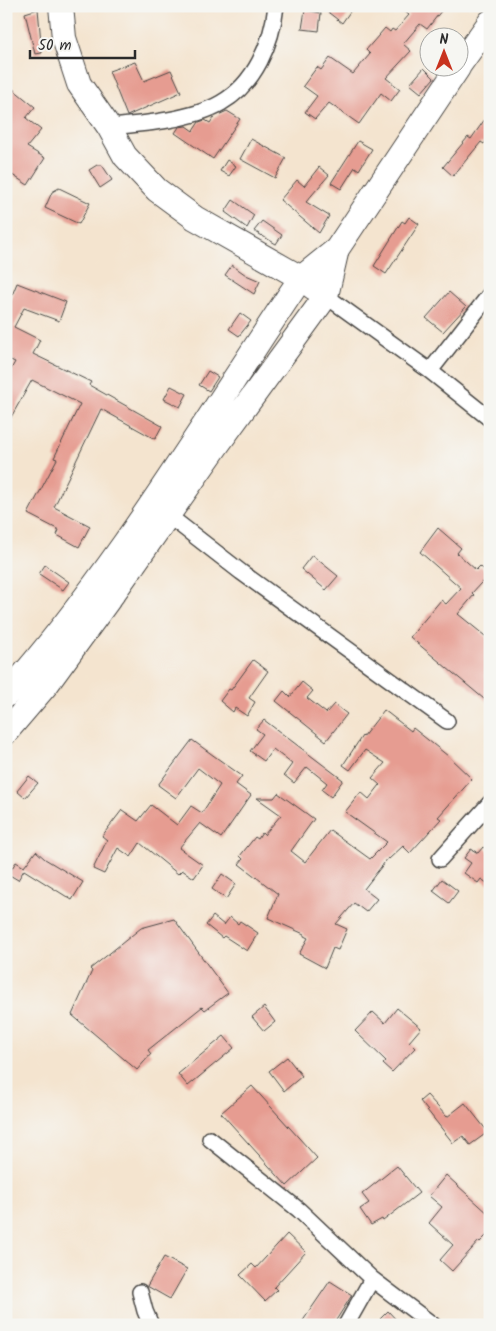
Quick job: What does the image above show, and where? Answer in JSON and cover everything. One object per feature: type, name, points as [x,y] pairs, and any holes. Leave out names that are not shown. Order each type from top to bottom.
[{"type":"main road","points":[[61,6],[64,38],[79,84],[109,127],[125,156],[157,190],[195,218],[301,278],[326,296]]},
{"type":"main road","points":[[468,53],[490,22]]},
{"type":"main road","points":[[6,695],[133,534],[301,278],[337,249],[451,78]]},
{"type":"main road","points":[[6,732],[47,684],[326,296],[337,249]]},
{"type":"street","points":[[109,127],[139,125],[167,120],[200,112],[221,103],[242,87],[262,58],[274,26],[276,6]]},
{"type":"street","points":[[430,371],[490,294]]},
{"type":"street","points":[[326,296],[430,371],[490,418]]},
{"type":"street","points":[[169,516],[241,572],[447,721]]},
{"type":"street","points":[[440,859],[490,803]]},
{"type":"street","points":[[210,1139],[299,1210],[372,1279],[433,1325]]},
{"type":"street","points":[[346,1325],[372,1279]]},
{"type":"street","points":[[140,1292],[151,1325]]},
{"type":"building","points":[[320,6],[354,6],[342,23]]},
{"type":"building","points":[[398,6],[445,6],[428,28],[420,24],[403,44],[411,51],[386,78],[400,89],[391,101],[381,93],[359,124],[329,103],[315,119],[305,112],[317,96],[303,86],[317,67],[321,70],[330,58],[353,74],[370,54],[366,50],[385,28],[390,32],[392,29],[395,31],[409,15]]},
{"type":"building","points":[[38,9],[42,53],[35,54],[25,13]]},
{"type":"building","points":[[305,10],[321,13],[319,31],[302,29]]},
{"type":"building","points":[[135,62],[144,81],[171,70],[181,92],[127,116],[109,71]]},
{"type":"building","points":[[418,75],[418,78],[434,78],[421,93],[410,84]]},
{"type":"building","points":[[13,89],[35,107],[26,118],[41,130],[27,147],[45,158],[28,185],[6,171],[6,98]]},
{"type":"building","points":[[227,111],[240,119],[213,159],[175,133],[179,127],[186,126],[193,131],[199,122],[205,120],[210,123],[214,117]]},
{"type":"building","points":[[490,112],[490,137],[484,144],[481,142],[453,176],[443,167],[468,137],[471,139]]},
{"type":"building","points":[[251,139],[286,158],[275,178],[240,159]]},
{"type":"building","points":[[358,141],[372,149],[359,170],[355,167],[341,189],[331,183]]},
{"type":"building","points":[[227,160],[236,166],[229,176],[220,171]]},
{"type":"building","points":[[97,165],[102,165],[112,180],[100,188],[89,170]]},
{"type":"building","points":[[319,167],[329,175],[306,202],[329,216],[319,233],[280,200],[297,180],[304,186]]},
{"type":"building","points":[[59,188],[90,203],[79,224],[45,208],[52,192]]},
{"type":"building","points":[[233,200],[254,215],[247,228],[225,212]]},
{"type":"building","points":[[409,217],[419,224],[386,274],[374,266],[402,221],[405,223]]},
{"type":"building","points":[[262,221],[282,235],[276,244],[254,231]]},
{"type":"building","points":[[232,265],[246,275],[260,281],[254,294],[225,275]]},
{"type":"building","points":[[17,283],[66,302],[59,321],[24,308],[14,327],[40,340],[33,354],[91,382],[89,385],[162,426],[155,439],[101,409],[54,507],[90,526],[79,547],[57,535],[59,530],[28,514],[57,459],[54,458],[80,404],[32,380],[6,426],[6,378],[15,362],[6,358],[6,310]]},
{"type":"building","points":[[449,292],[466,307],[443,332],[426,318]]},
{"type":"building","points":[[240,313],[251,321],[239,336],[229,329]]},
{"type":"building","points":[[208,371],[218,377],[209,391],[199,385]]},
{"type":"building","points":[[171,386],[187,394],[180,407],[164,399]]},
{"type":"building","points":[[438,528],[461,548],[457,553],[476,570],[480,566],[489,574],[472,593],[474,595],[458,614],[490,640],[490,704],[410,637],[441,600],[446,604],[461,588],[420,552]]},
{"type":"building","points":[[312,555],[338,576],[326,590],[301,569]]},
{"type":"building","points":[[45,565],[69,582],[63,590],[39,574]]},
{"type":"building","points":[[253,660],[268,671],[249,698],[255,702],[247,716],[235,708],[233,712],[220,701],[229,689],[231,690]]},
{"type":"building","points":[[302,682],[313,691],[307,698],[326,713],[334,704],[347,714],[326,741],[276,701],[284,691],[290,697]]},
{"type":"building","points":[[384,710],[411,731],[413,728],[448,756],[472,779],[438,817],[441,819],[410,853],[403,846],[388,858],[364,889],[377,899],[366,912],[354,903],[336,924],[347,929],[338,950],[333,948],[325,968],[299,954],[308,938],[304,934],[268,918],[278,894],[239,864],[243,859],[240,856],[255,837],[258,839],[262,833],[264,835],[281,815],[257,798],[274,798],[278,793],[314,819],[291,851],[305,862],[330,830],[370,859],[387,842],[345,812],[361,792],[369,799],[380,785],[372,778],[385,763],[365,750],[350,770],[343,765],[362,736]]},
{"type":"building","points":[[264,720],[343,780],[331,797],[322,790],[327,783],[307,767],[294,783],[284,775],[292,764],[273,749],[264,761],[250,751],[263,734],[256,729]]},
{"type":"building","points":[[192,740],[242,776],[236,784],[251,795],[221,838],[200,823],[179,848],[203,865],[194,878],[182,870],[178,874],[140,843],[131,857],[118,848],[104,874],[93,869],[107,840],[102,836],[122,810],[138,821],[151,805],[177,825],[191,806],[202,813],[220,785],[198,768],[176,798],[158,785]]},
{"type":"building","points":[[29,776],[38,783],[25,798],[17,791]]},
{"type":"building","points":[[483,847],[490,852],[490,885],[481,879],[478,883],[464,873],[471,863],[464,858],[471,849],[478,853]]},
{"type":"building","points":[[36,851],[45,859],[83,882],[72,900],[24,870],[18,880],[8,874],[16,862],[24,867]]},
{"type":"building","points":[[222,874],[236,884],[226,899],[212,889]]},
{"type":"building","points":[[442,879],[458,891],[449,903],[433,891]]},
{"type":"building","points":[[213,916],[224,925],[230,917],[238,924],[240,921],[258,933],[247,951],[224,936],[222,938],[206,925]]},
{"type":"building","points":[[174,919],[228,993],[205,1010],[202,1007],[148,1050],[151,1054],[137,1070],[72,1015],[92,971],[90,969],[141,928]]},
{"type":"building","points":[[264,1007],[275,1022],[264,1031],[252,1017]]},
{"type":"building","points":[[397,1008],[421,1028],[409,1042],[415,1048],[392,1072],[383,1064],[386,1061],[355,1031],[373,1012],[385,1023]]},
{"type":"building","points":[[224,1036],[234,1048],[188,1086],[178,1074]]},
{"type":"building","points":[[287,1057],[302,1076],[284,1091],[269,1071]]},
{"type":"building","points":[[252,1086],[317,1158],[287,1186],[221,1113]]},
{"type":"building","points":[[427,1095],[447,1117],[465,1103],[488,1132],[470,1145],[463,1136],[453,1143],[420,1101]]},
{"type":"building","points":[[397,1166],[419,1193],[383,1221],[382,1219],[371,1225],[360,1209],[369,1203],[362,1194]]},
{"type":"building","points":[[446,1175],[490,1215],[490,1232],[479,1241],[452,1271],[440,1260],[453,1245],[429,1223],[442,1207],[429,1196]]},
{"type":"building","points":[[287,1234],[306,1252],[274,1287],[277,1290],[265,1301],[240,1275],[252,1264],[256,1268]]},
{"type":"building","points":[[164,1257],[187,1269],[170,1299],[147,1286]]},
{"type":"building","points":[[330,1281],[352,1295],[333,1325],[300,1325]]},
{"type":"building","points":[[388,1311],[401,1325],[386,1325],[380,1319]]}]
